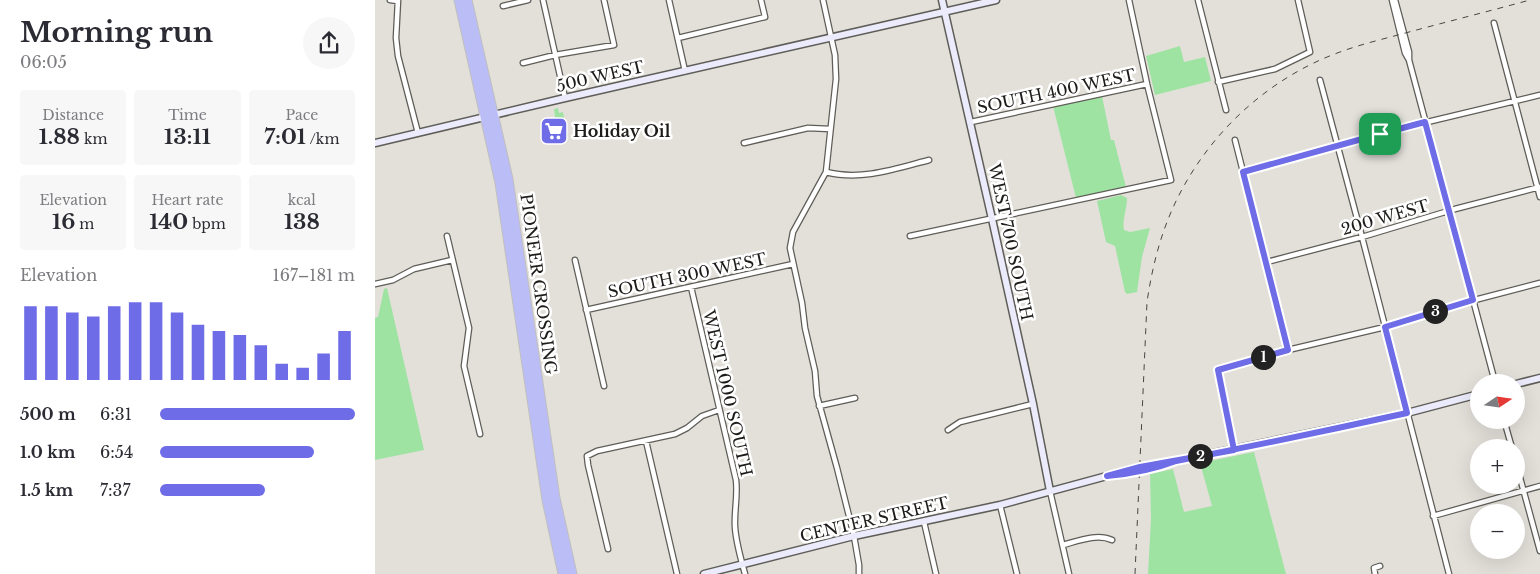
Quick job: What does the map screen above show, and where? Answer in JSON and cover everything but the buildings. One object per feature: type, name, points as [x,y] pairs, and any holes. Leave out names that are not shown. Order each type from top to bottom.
[{"type":"highway","name":"PIONEER CROSSING","points":[[459,0],[513,210],[555,498],[572,574]]},
{"type":"highway","name":"PIONEER CROSSING","points":[[467,0],[490,116],[547,500],[563,574]]},
{"type":"street","points":[[390,0],[398,0],[396,38],[398,56],[418,133]]},
{"type":"street","points":[[503,6],[528,0]]},
{"type":"street","points":[[543,0],[565,98]]},
{"type":"street","points":[[523,63],[555,55],[614,45],[604,0]]},
{"type":"street","points":[[669,0],[685,71]]},
{"type":"street","points":[[678,38],[765,17],[761,0]]},
{"type":"street","points":[[823,0],[832,37],[836,78],[826,172],[793,232],[790,248],[815,370],[819,406],[854,536],[859,574]]},
{"type":"street","name":"WEST 700 SOUTH","points":[[942,0],[971,122],[1033,404],[1050,491]]},
{"type":"street","points":[[944,12],[996,0]]},
{"type":"street","points":[[910,236],[1171,180],[1147,84],[1129,0]]},
{"type":"street","points":[[1198,0],[1225,110]]},
{"type":"street","points":[[1219,82],[1275,69],[1310,52],[1298,0]]},
{"type":"street","points":[[1394,0],[1493,374]]},
{"type":"street","name":"500 WEST","points":[[375,143],[944,12]]},
{"type":"street","points":[[1494,22],[1540,197]]},
{"type":"street","points":[[1320,80],[1449,574]]},
{"type":"street","name":"SOUTH 400 WEST","points":[[971,122],[1147,84]]},
{"type":"street","points":[[1243,172],[1425,122],[1540,95]]},
{"type":"street","points":[[744,143],[808,128],[830,128]]},
{"type":"street","points":[[1235,140],[1288,350]]},
{"type":"street","points":[[826,172],[849,176],[870,175],[929,160]]},
{"type":"street","name":"200 WEST","points":[[1267,262],[1539,188]]},
{"type":"street","points":[[447,236],[469,328],[464,366],[480,434]]},
{"type":"street","points":[[375,284],[393,280],[414,269],[452,260]]},
{"type":"street","points":[[575,260],[604,386]]},
{"type":"street","name":"SOUTH 300 WEST","points":[[586,310],[793,264]]},
{"type":"street","points":[[1470,396],[1407,413],[1234,450],[1218,370],[1288,350],[1385,327],[1473,300],[1540,283]]},
{"type":"street","name":"WEST 1000 SOUTH","points":[[691,287],[737,486],[735,529],[745,574]]},
{"type":"street","points":[[1525,382],[1540,378]]},
{"type":"street","points":[[819,406],[855,398]]},
{"type":"street","points":[[948,430],[960,422],[1033,404]]},
{"type":"street","points":[[608,549],[587,456],[597,451],[675,434],[687,428],[702,416],[719,410]]},
{"type":"street","points":[[646,441],[677,574]]},
{"type":"street","name":"CENTER STREET","points":[[704,574],[854,536],[1000,505],[1107,476],[1234,450]]},
{"type":"street","points":[[1525,490],[1540,486]]},
{"type":"street","points":[[1050,491],[1069,574]]},
{"type":"street","points":[[1433,516],[1510,494]]},
{"type":"street","points":[[1525,494],[1540,551]]},
{"type":"street","points":[[1000,505],[1017,574]]},
{"type":"street","points":[[924,522],[936,574]]},
{"type":"street","points":[[1063,545],[1099,537],[1113,540]]},
{"type":"street","points":[[1375,574],[1373,568],[1380,566]]},
{"type":"green space","points":[[1180,46],[1184,62],[1205,57],[1211,81],[1155,95],[1146,56]]},
{"type":"green space","points":[[1102,96],[1111,140],[1114,140],[1126,187],[1076,198],[1053,106]]},
{"type":"green space","points":[[558,108],[559,113],[563,112],[564,118],[547,122],[546,120],[555,117],[554,109]]},
{"type":"green space","points":[[565,119],[568,136],[563,138],[559,121]]},
{"type":"green space","points":[[1121,195],[1127,198],[1124,230],[1130,232],[1150,228],[1142,257],[1137,292],[1127,294],[1115,246],[1106,242],[1097,201]]},
{"type":"green space","points":[[387,288],[424,450],[375,460],[375,318],[378,317],[384,289]]},
{"type":"green space","points":[[1254,452],[1286,574],[1148,574],[1151,519],[1150,474],[1173,469],[1184,512],[1212,506],[1200,463]]},
{"type":"railway","points":[[1135,574],[1147,302],[1150,282],[1163,232],[1180,193],[1196,166],[1214,141],[1236,118],[1284,79],[1311,64],[1362,45],[1530,0]]},
{"type":"place","name":"Holiday Oil","points":[[554,131]]},
{"type":"route","points":[[1380,134],[1243,172],[1288,350],[1218,370],[1234,450],[1176,461],[1140,467],[1107,476],[1118,475],[1176,461],[1254,446],[1407,413],[1385,327],[1473,300],[1425,122],[1380,134]]}]
